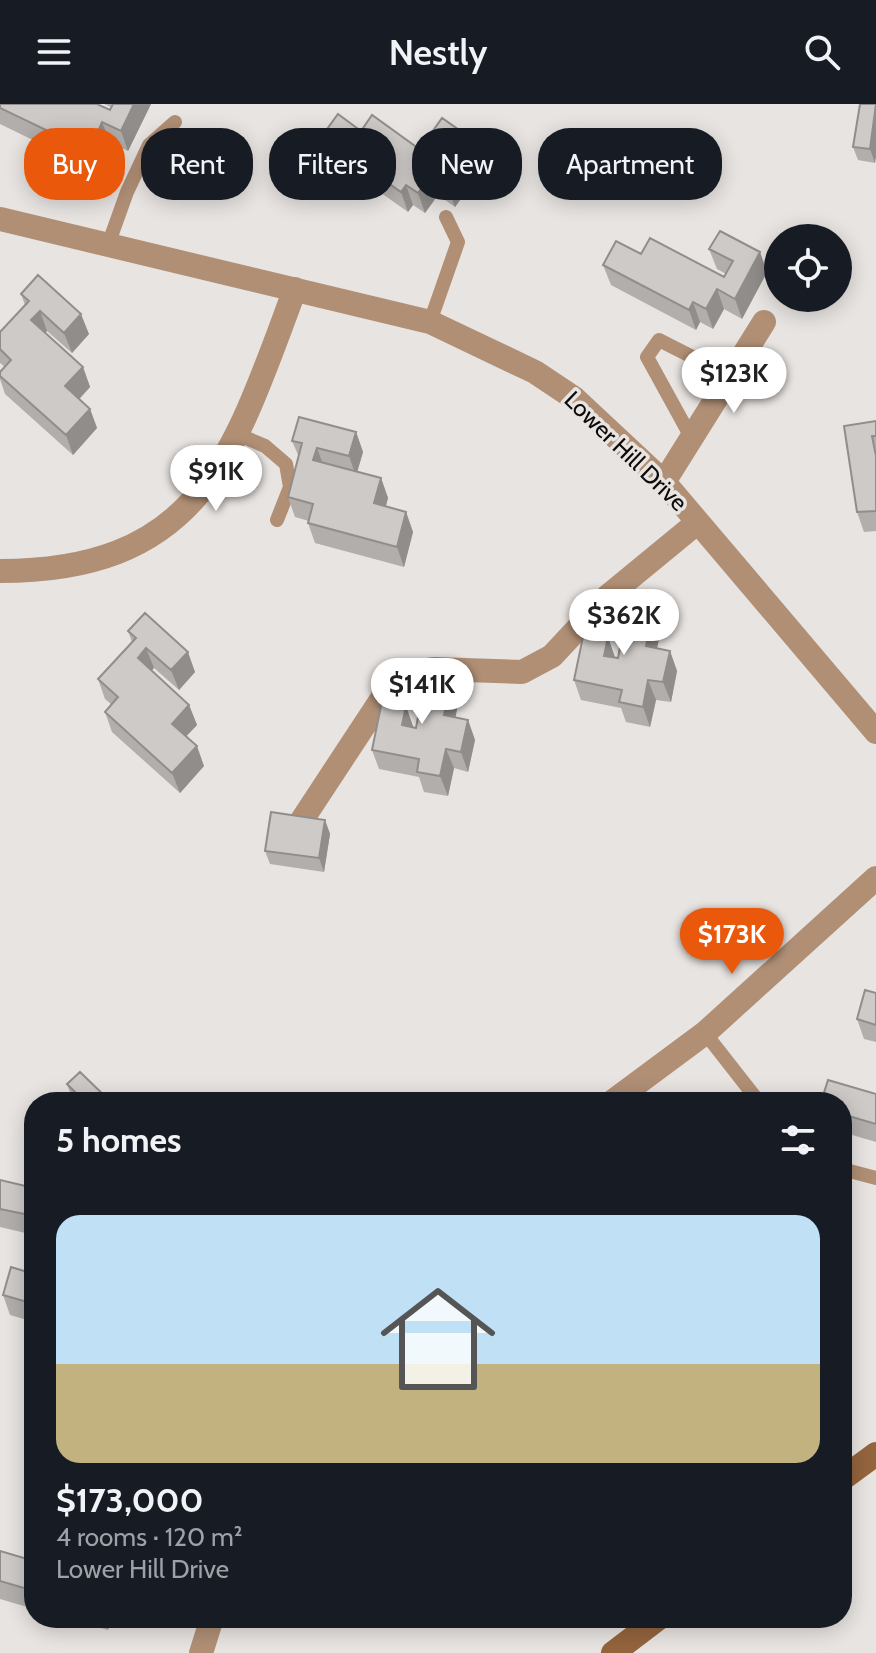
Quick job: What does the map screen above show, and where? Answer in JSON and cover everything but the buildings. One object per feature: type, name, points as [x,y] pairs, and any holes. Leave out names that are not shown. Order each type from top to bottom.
[{"type":"street","name":"Lower Hill Drive","points":[[0,219],[430,322],[524,366],[574,398],[664,482],[876,732]]},
{"type":"street","points":[[0,571],[111,557],[146,541],[178,518],[206,488],[237,434],[295,289]]},
{"type":"street","points":[[664,482],[764,322]]},
{"type":"street","points":[[302,820],[398,674],[435,669],[522,672],[552,656],[608,596],[698,522]]},
{"type":"street","points":[[625,1092],[705,1033],[876,878]]},
{"type":"street","points":[[852,1472],[876,1454]]},
{"type":"street","points":[[201,1653],[209,1628]]},
{"type":"street","points":[[613,1653],[646,1628]]},
{"type":"lane","points":[[108,245],[127,192],[149,145],[175,122]]},
{"type":"lane","points":[[430,322],[458,242],[446,217]]},
{"type":"lane","points":[[691,437],[647,357],[659,340],[730,376]]},
{"type":"lane","points":[[237,434],[265,446],[286,464],[290,487],[277,520]]},
{"type":"lane","points":[[705,1033],[751,1092]]},
{"type":"lane","points":[[852,1172],[876,1178]]}]
